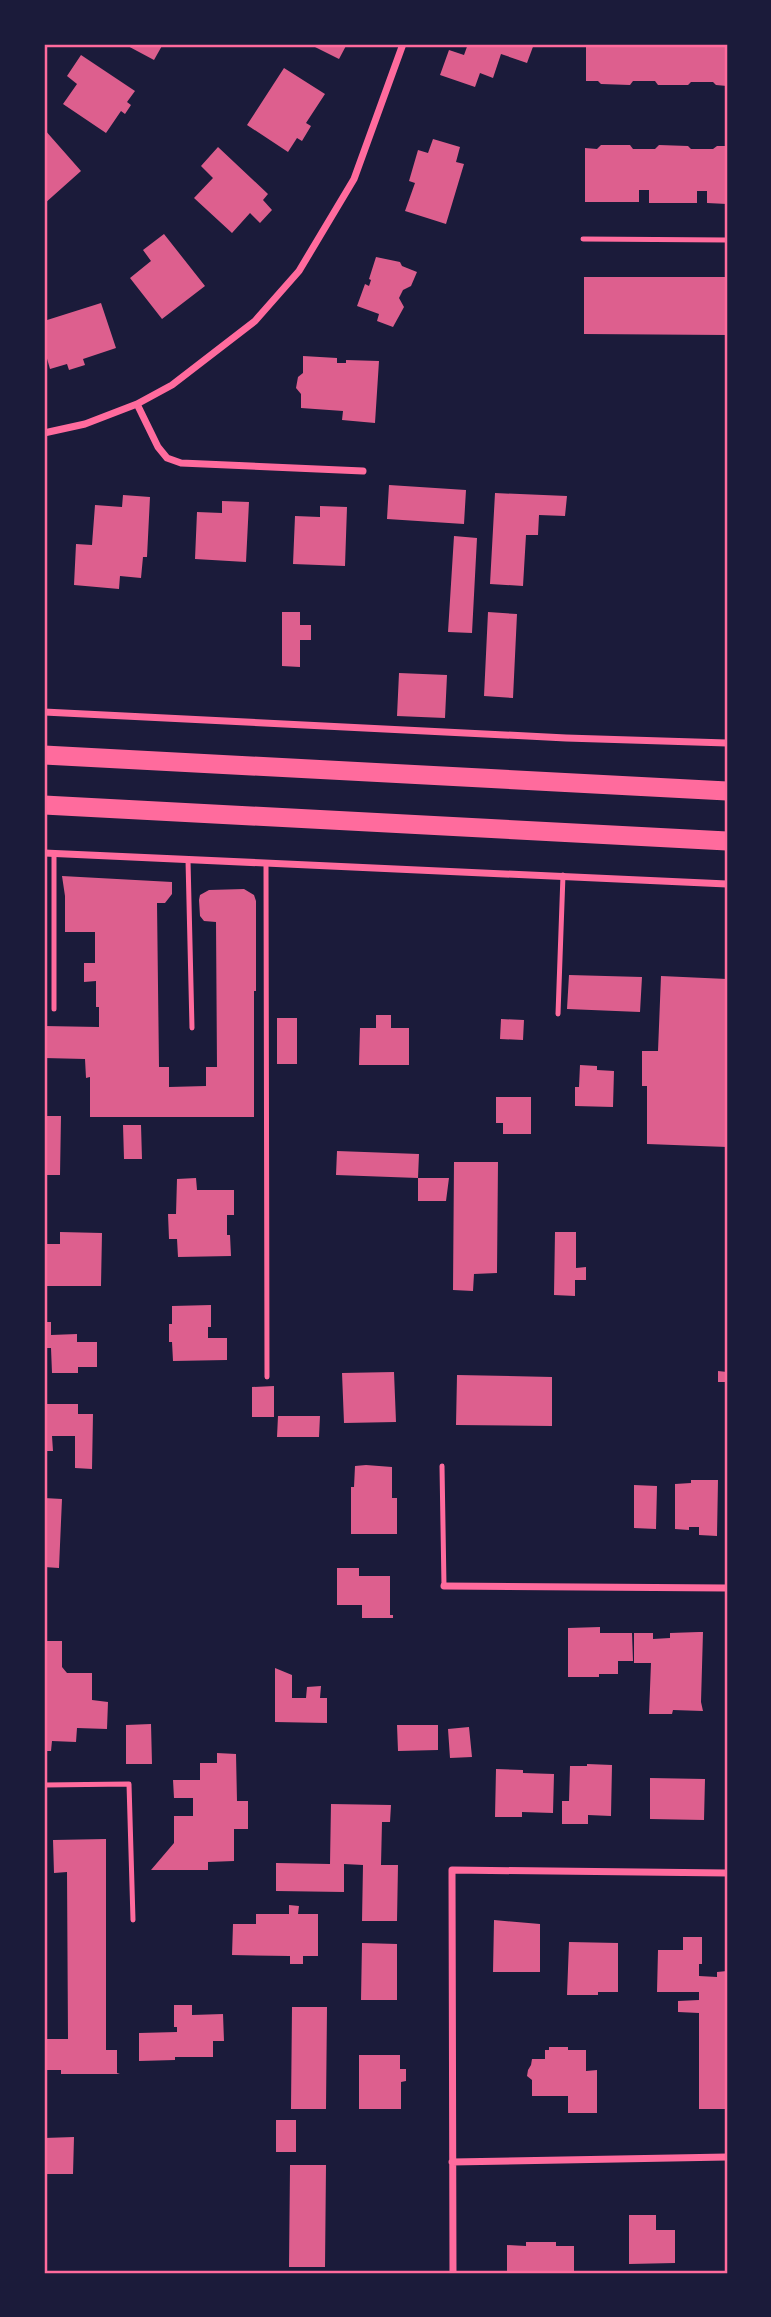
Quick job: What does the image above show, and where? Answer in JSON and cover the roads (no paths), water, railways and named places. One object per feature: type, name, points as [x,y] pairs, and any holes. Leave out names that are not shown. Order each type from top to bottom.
[{"type":"highway","points":[[44,755],[727,791]]},
{"type":"highway","points":[[44,805],[727,841]]},
{"type":"street","points":[[44,433],[85,424],[137,404],[172,385],[255,321],[299,271],[354,178],[403,44]]},
{"type":"street","points":[[137,404],[158,447],[167,458],[181,463],[363,471]]},
{"type":"street","points":[[44,712],[566,738],[727,743]]},
{"type":"street","points":[[44,853],[727,884]]},
{"type":"street","points":[[444,1586],[727,1588]]},
{"type":"street","points":[[453,2273],[452,1870],[727,1873]]},
{"type":"street","points":[[452,2162],[727,2157]]},
{"type":"lane","points":[[583,239],[727,240]]},
{"type":"lane","points":[[54,853],[54,1009]]},
{"type":"lane","points":[[188,860],[192,1028]]},
{"type":"lane","points":[[266,863],[267,1377]]},
{"type":"lane","points":[[558,1014],[563,875]]},
{"type":"lane","points":[[442,1466],[444,1586]]},
{"type":"lane","points":[[44,1785],[129,1784],[133,1920]]}]
